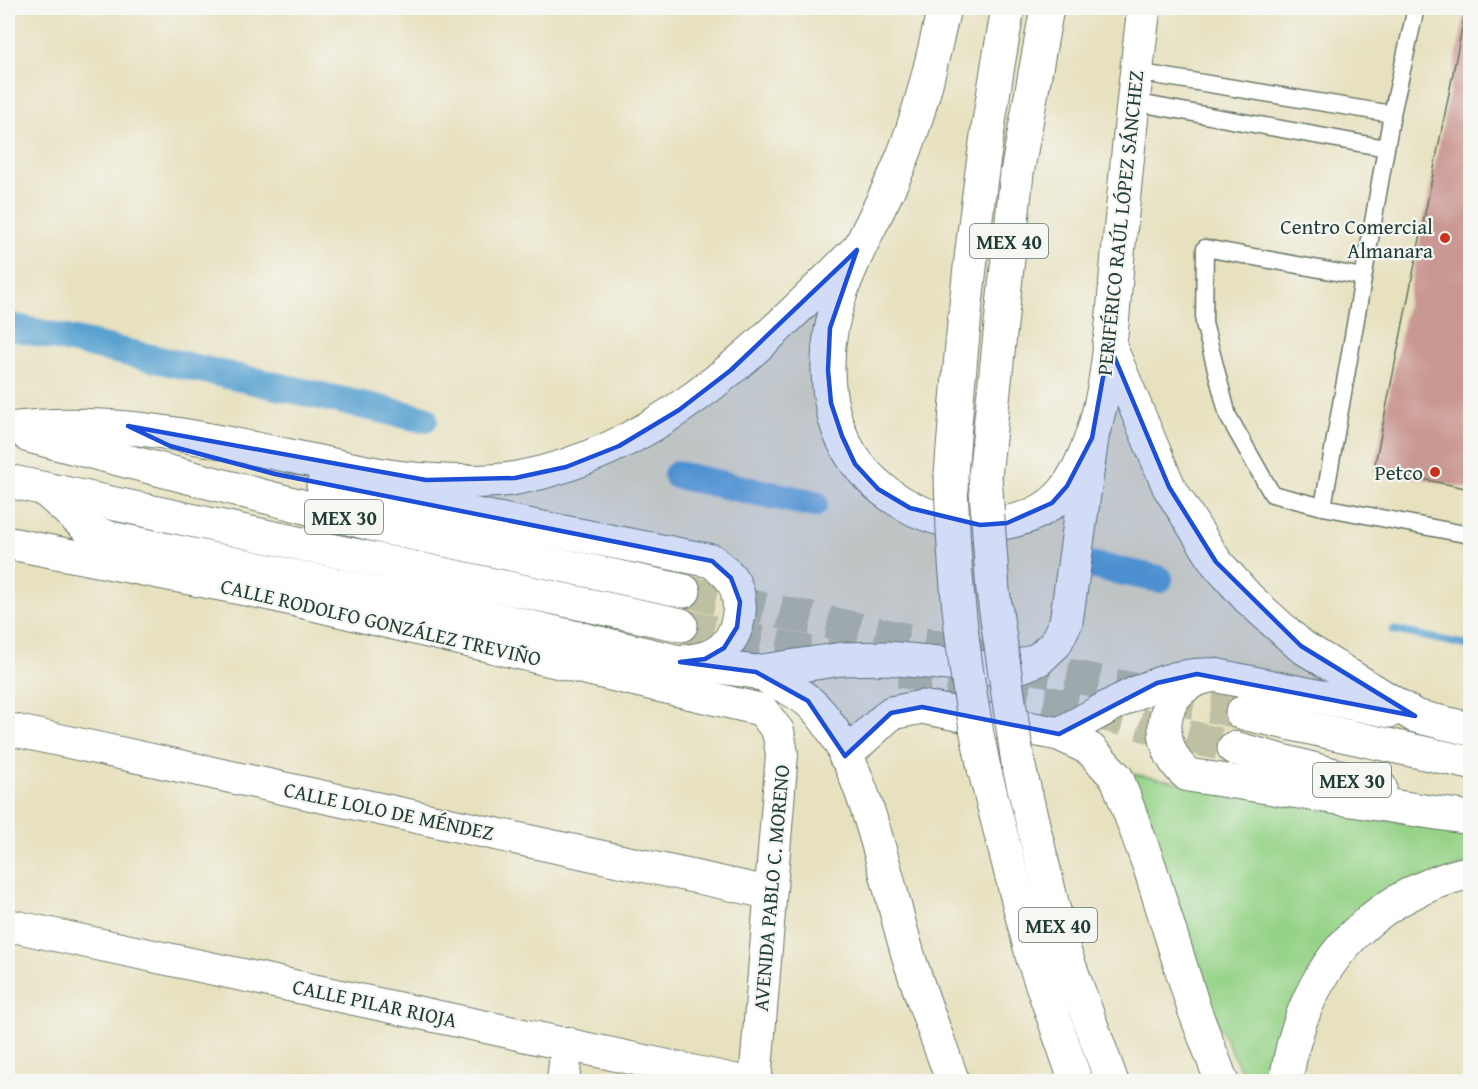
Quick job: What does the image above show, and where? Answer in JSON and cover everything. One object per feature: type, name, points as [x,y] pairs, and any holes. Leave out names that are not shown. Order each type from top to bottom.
[{"type":"main road","points":[[944,8],[924,93],[899,165],[857,250],[836,303],[830,328],[828,370],[831,403],[842,436],[855,464],[878,489],[910,508],[951,521],[980,525],[1007,523],[1034,514],[1052,503],[1067,486],[1092,438]]},
{"type":"main road","name":"MEX 40","points":[[1008,8],[976,196],[963,318],[951,475],[952,534],[962,652],[984,768],[1033,959],[1076,1082]]},
{"type":"main road","name":"MEX 40","points":[[1047,8],[1017,173],[985,476],[993,591],[1018,763],[1064,948],[1113,1082]]},
{"type":"main road","name":"PERIFÉRICO RAÚL LÓPEZ SÁNCHEZ","points":[[1092,438],[1100,409],[1109,344],[1144,8]]},
{"type":"main road","points":[[8,430],[55,424],[128,426],[221,440],[357,469],[426,480],[515,478],[566,467],[619,446],[679,411],[731,370],[787,320],[857,250]]},
{"type":"main road","points":[[1109,344],[1169,487],[1216,562],[1274,624],[1301,646],[1415,716]]},
{"type":"main road","points":[[128,426],[153,440],[170,446],[275,474],[406,503],[712,561],[731,578],[740,602],[737,627],[724,648],[705,659],[680,662]]},
{"type":"main road","name":"MEX 30","points":[[8,430],[383,527],[684,591]]},
{"type":"main road","points":[[44,489],[92,532],[110,538],[467,612],[680,662],[756,672],[842,658],[887,658],[1000,669],[1021,666],[1039,659],[1056,644],[1066,622],[1092,438]]},
{"type":"main road","name":"MEX 30","points":[[8,482],[681,625]]},
{"type":"main road","points":[[756,672],[808,701],[831,728],[845,756],[873,826],[910,961],[953,1082]]},
{"type":"main road","points":[[1059,734],[1157,683],[1197,674],[1214,675],[1470,729]]},
{"type":"main road","points":[[1214,675],[1193,681],[1183,688],[1167,712],[1165,742],[1172,759],[1188,775],[1470,818]]},
{"type":"main road","points":[[845,756],[891,713],[922,707],[1059,734],[1090,748],[1117,778],[1150,868],[1194,1009],[1222,1082]]},
{"type":"main road","name":"MEX 30","points":[[1242,713],[1470,763]]},
{"type":"main road","name":"MEX 30","points":[[1234,748],[1470,811]]},
{"type":"main road","points":[[1286,1082],[1291,1044],[1313,987],[1342,945],[1384,908],[1435,880],[1470,872]]},
{"type":"street","name":"CALLE RODOLFO GONZÁLEZ TREVIÑO","points":[[8,543],[268,594],[754,706]]},
{"type":"street","name":"AVENIDA PABLO C. MORENO","points":[[754,706],[762,710],[774,724],[782,754],[755,1082]]},
{"type":"street","name":"CALLE LOLO DE MÉNDEZ","points":[[8,729],[770,893]]},
{"type":"street","name":"CALLE PILAR RIOJA","points":[[8,925],[743,1082]]},
{"type":"street","points":[[563,1082],[567,1043]]},
{"type":"lane","points":[[1323,507],[1392,114],[1416,8]]},
{"type":"lane","points":[[1135,87],[1392,114]]},
{"type":"lane","points":[[1135,87],[1386,148]]},
{"type":"lane","points":[[1363,277],[1205,248],[1204,323],[1228,416],[1272,494],[1323,507],[1470,535]]},
{"type":"highlighted area","points":[[857,250],[830,328],[828,370],[831,403],[842,436],[855,464],[878,489],[910,508],[980,525],[1007,523],[1052,503],[1067,486],[1092,438],[1109,344],[1169,487],[1216,562],[1301,646],[1415,716],[1197,674],[1157,683],[1059,734],[922,707],[891,713],[845,756],[808,701],[756,672],[680,662],[705,659],[724,648],[737,627],[740,602],[731,578],[712,561],[275,474],[170,446],[128,426],[426,480],[515,478],[566,467],[619,446],[679,410],[731,370]]},
{"type":"green space","points":[[1127,773],[1470,835],[1470,863],[1379,895],[1273,1081],[1246,1081],[1218,1023]]},
{"type":"building","name":"Centro Comercial Almanara","points":[[1466,8],[1470,8],[1470,489],[1374,469]]},
{"type":"waterway","points":[[8,326],[424,419]]},
{"type":"waterway","points":[[677,475],[814,504]]},
{"type":"waterway","points":[[1085,564],[1159,579]]},
{"type":"waterway","points":[[1394,630],[1470,646]]},
{"type":"tunnel","points":[[684,591],[1242,713]]},
{"type":"tunnel","points":[[681,625],[840,659]]},
{"type":"tunnel","points":[[900,671],[1089,711],[1234,748]]},
{"type":"place","name":"Centro Comercial Almanara","points":[[1445,238]]},
{"type":"place","name":"Petco","points":[[1435,472]]}]
